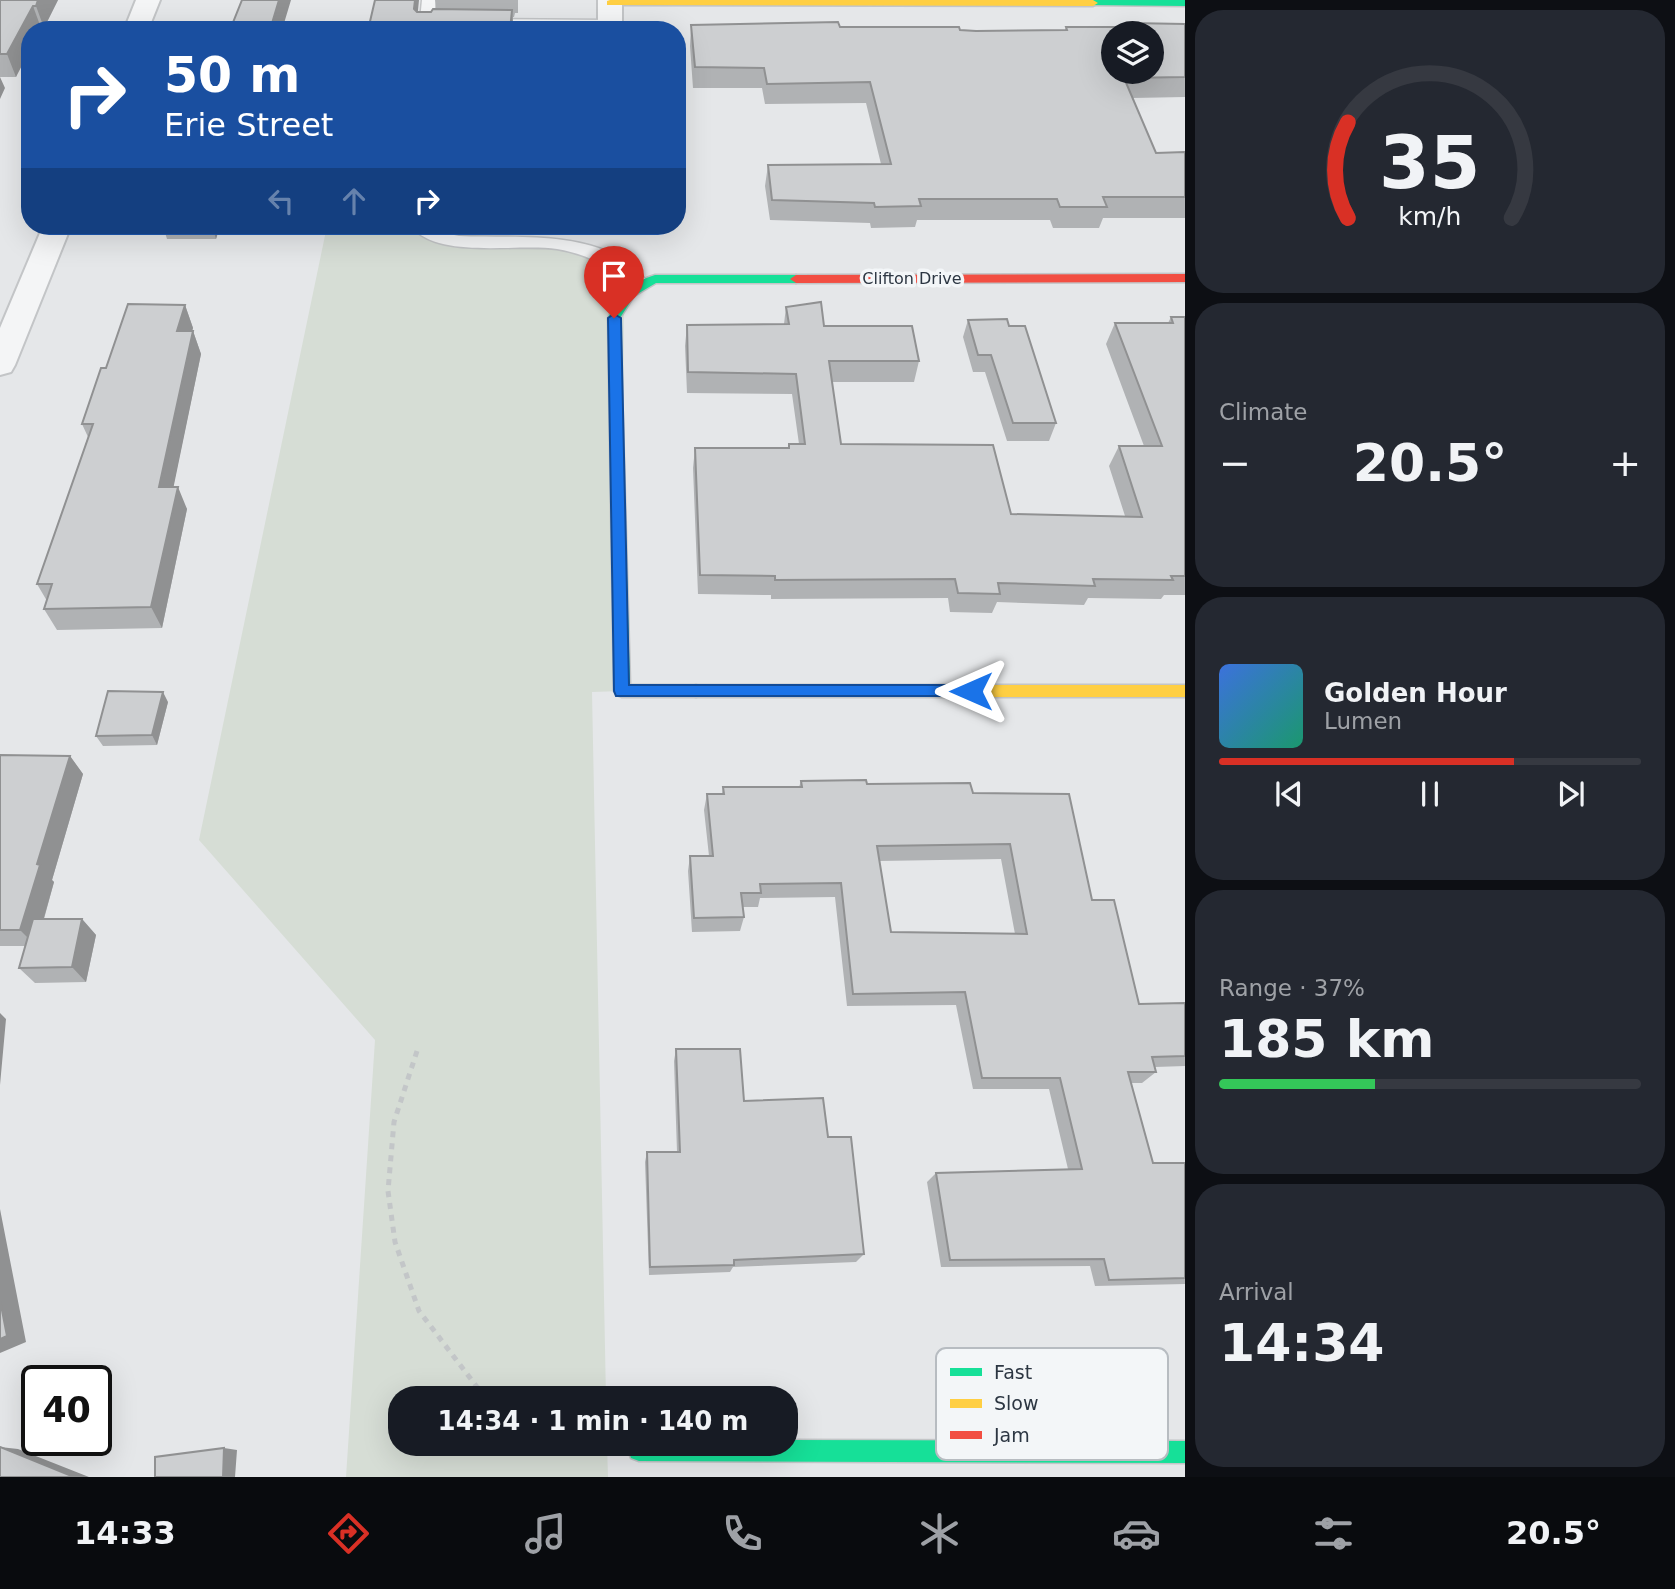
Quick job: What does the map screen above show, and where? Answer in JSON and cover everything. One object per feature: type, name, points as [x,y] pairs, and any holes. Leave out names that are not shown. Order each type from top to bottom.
[{"type":"street","points":[[140,21],[148,0]]},
{"type":"street","points":[[610,14],[1185,3]]},
{"type":"street","points":[[0,365],[53,235]]},
{"type":"street","name":"Clifton Drive","points":[[639,283],[655,279],[1185,278]]},
{"type":"street","points":[[639,283],[624,295],[614,318],[622,691],[1185,691]]},
{"type":"street","points":[[798,1451],[936,1451]]},
{"type":"lane","points":[[429,0],[430,21]]},
{"type":"lane","points":[[502,21],[610,14]]},
{"type":"lane","points":[[436,235],[452,240],[542,242],[588,251],[626,269],[639,283]]},
{"type":"path","points":[[417,1051],[394,1122],[388,1191],[395,1242],[419,1311],[476,1386]]},
{"type":"shaded area","points":[[325,235],[433,235],[482,242],[567,243],[592,247],[617,259],[639,283],[624,295],[622,691],[592,692],[606,1386],[388,1386],[388,1456],[607,1456],[608,1477],[346,1477],[375,1040],[199,840]]},
{"type":"building","points":[[0,0],[38,0],[25,21],[21,21],[21,28],[7,54],[0,54]]},
{"type":"building","points":[[242,0],[279,0],[273,21],[234,21]]},
{"type":"building","points":[[375,0],[415,0],[414,9],[417,12],[431,12],[433,9],[512,10],[511,21],[370,21]]},
{"type":"building","points":[[838,22],[840,27],[959,27],[960,30],[976,31],[1101,27],[1101,84],[1127,84],[1156,153],[1185,152],[1185,197],[1103,197],[1107,207],[1060,207],[1057,199],[919,199],[921,206],[875,207],[874,203],[772,200],[768,165],[891,164],[870,82],[767,84],[764,68],[695,67],[691,25]]},
{"type":"building","points":[[1164,24],[1185,24],[1185,77],[1164,77]]},
{"type":"building","points":[[821,302],[824,326],[912,326],[919,361],[829,361],[841,444],[993,445],[1011,514],[1142,517],[1119,446],[1162,446],[1115,323],[1173,323],[1171,317],[1185,317],[1185,576],[1171,576],[1173,580],[1093,579],[1095,586],[998,583],[1000,594],[958,593],[955,579],[775,580],[775,576],[700,575],[695,448],[789,448],[789,444],[805,444],[796,374],[688,372],[687,325],[789,324],[786,307]]},
{"type":"building","points":[[128,304],[185,305],[177,331],[193,331],[159,487],[178,487],[151,607],[44,609],[52,584],[37,584],[93,424],[82,424],[101,368],[106,368]]},
{"type":"building","points":[[1007,319],[1009,326],[1025,326],[1056,423],[1013,423],[991,355],[978,355],[968,320]]},
{"type":"building","points":[[108,691],[163,692],[152,735],[96,736]]},
{"type":"building","points":[[0,755],[70,756],[20,930],[0,930]]},
{"type":"building","points":[[866,780],[867,784],[970,783],[973,793],[1069,794],[1092,900],[1114,900],[1139,1004],[1185,1003],[1185,1056],[1152,1057],[1156,1072],[1128,1072],[1153,1163],[1185,1163],[1185,1278],[1109,1280],[1104,1259],[950,1260],[936,1173],[1082,1169],[1060,1078],[982,1078],[965,992],[853,994],[841,883],[760,884],[761,893],[741,893],[744,917],[694,918],[690,856],[713,856],[707,794],[724,794],[723,787],[802,787],[801,781]],"holes":[[[1010,844],[1027,934],[891,932],[877,846]]]},
{"type":"building","points":[[33,919],[82,919],[72,967],[19,968]]},
{"type":"building","points":[[676,1049],[740,1049],[744,1101],[823,1098],[828,1137],[851,1137],[864,1254],[734,1260],[734,1265],[650,1267],[647,1152],[680,1152]]},
{"type":"building","points":[[0,1300],[7,1336],[0,1339]]},
{"type":"building","points":[[0,1447],[74,1477],[0,1477]]},
{"type":"building","points":[[224,1448],[223,1477],[155,1477],[155,1457]]},
{"type":"traffic: fast","points":[[1093,3],[1185,3]]},
{"type":"traffic: fast","points":[[696,691],[622,691],[614,318],[630,294],[655,279],[796,279]]},
{"type":"traffic: fast","points":[[798,1451],[936,1451]]},
{"type":"traffic: fast","points":[[1168,1452],[1185,1452]]},
{"type":"traffic: slow","points":[[610,3],[1093,3]]},
{"type":"traffic: slow","points":[[696,691],[1185,691]]},
{"type":"traffic: jam","points":[[796,279],[1185,278]]},
{"type":"route","points":[[614,318],[622,691],[971,691]]}]
